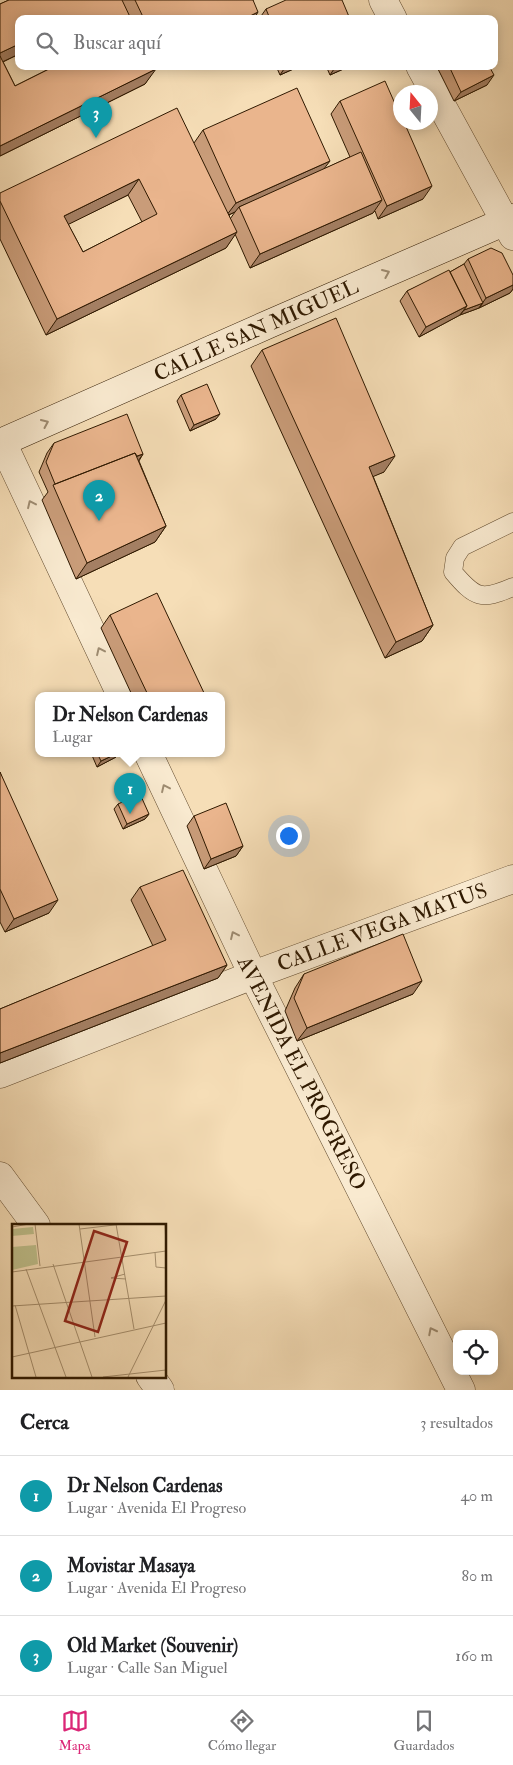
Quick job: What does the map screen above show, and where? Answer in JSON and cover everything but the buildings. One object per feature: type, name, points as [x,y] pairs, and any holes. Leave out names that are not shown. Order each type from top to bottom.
[{"type":"street","points":[[383,0],[391,15]]},
{"type":"street","points":[[422,70],[510,225]]},
{"type":"street","name":"CALLE SAN MIGUEL","points":[[1,441],[268,324],[510,225]]},
{"type":"street","points":[[1,441],[120,692]]},
{"type":"street","name":"AVENIDA EL PROGRESO","points":[[150,757],[253,975],[461,1390]]},
{"type":"street","name":"CALLE VEGA MATUS","points":[[0,1074],[253,975],[513,879]]},
{"type":"street","points":[[0,1176],[35,1224]]},
{"type":"street","points":[[151,1378],[160,1390]]},
{"type":"lane","points":[[513,522],[462,546],[454,558],[453,572],[465,586],[480,596],[495,595],[513,588]]},
{"type":"place","name":"Old Market (Souvenir)","points":[[96,138]]},
{"type":"place","name":"Movistar Masaya","points":[[99,521]]},
{"type":"place","name":"Dr Nelson Cardenas","points":[[130,814]]}]
